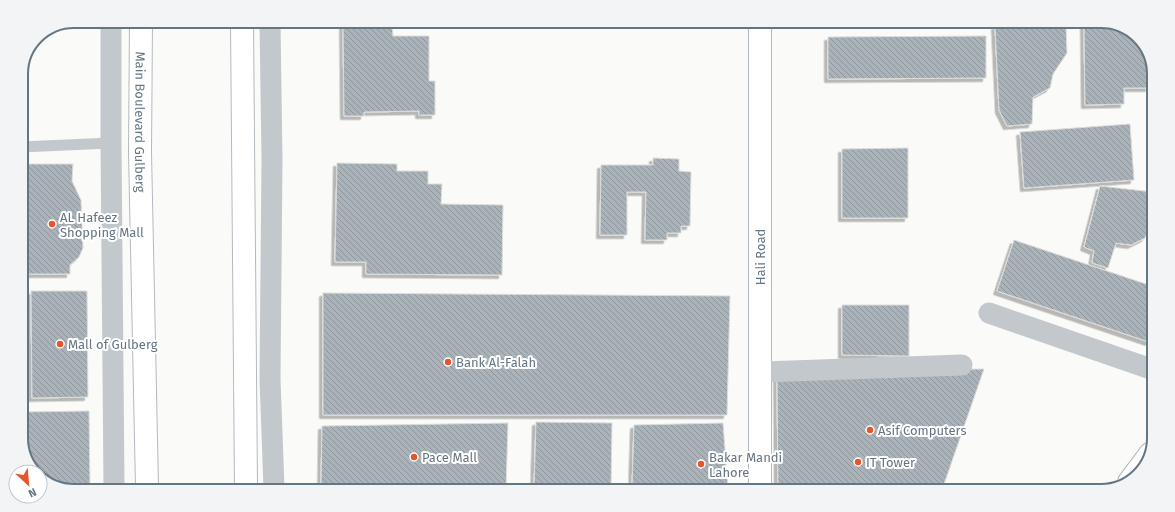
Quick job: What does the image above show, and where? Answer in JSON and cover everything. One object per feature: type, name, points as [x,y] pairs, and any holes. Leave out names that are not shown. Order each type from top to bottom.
[{"type":"main road","name":"Main Boulevard Gulberg","points":[[141,28],[140,152],[147,484]]},
{"type":"main road","points":[[242,28],[246,484]]},
{"type":"main road","name":"Hali Road","points":[[760,28],[760,484]]},
{"type":"street","points":[[111,28],[114,484]]},
{"type":"street","points":[[270,28],[272,160],[270,379],[274,484]]},
{"type":"street","points":[[989,313],[1147,368]]},
{"type":"street","points":[[761,372],[962,365]]},
{"type":"lane","points":[[28,147],[111,143]]},
{"type":"building","points":[[343,28],[392,28],[393,36],[429,36],[429,81],[435,81],[435,115],[419,115],[419,111],[364,112],[364,116],[344,116]]},
{"type":"building","points":[[995,28],[1066,28],[1067,53],[1053,74],[1050,88],[1033,97],[1032,124],[1007,126],[999,110]]},
{"type":"building","points":[[1084,28],[1101,28],[1119,31],[1136,44],[1145,59],[1147,88],[1124,88],[1124,104],[1085,105]]},
{"type":"building","points":[[986,36],[986,78],[828,79],[828,37]]},
{"type":"building","points":[[1130,124],[1134,180],[1024,188],[1020,132]]},
{"type":"building","points":[[908,148],[908,218],[842,218],[842,149]]},
{"type":"building","points":[[653,158],[679,159],[679,171],[691,172],[690,226],[681,226],[681,233],[667,233],[667,240],[645,240],[646,192],[627,192],[627,235],[600,235],[601,165],[653,165]]},
{"type":"building","points":[[337,163],[397,164],[397,171],[428,171],[428,184],[442,184],[441,204],[503,205],[502,275],[366,274],[366,262],[335,262]]},
{"type":"building","name":"AL Hafeez Shopping Mall","points":[[28,164],[73,164],[72,181],[81,200],[83,248],[79,257],[70,265],[70,274],[28,274]]},
{"type":"building","points":[[1100,186],[1147,191],[1147,234],[1145,238],[1131,245],[1116,243],[1108,268],[1092,263],[1094,251],[1084,247]]},
{"type":"building","points":[[1014,240],[1147,284],[1147,341],[997,291]]},
{"type":"building","name":"Mall of Gulberg","points":[[31,291],[87,291],[88,397],[32,398]]},
{"type":"building","points":[[323,293],[730,296],[727,415],[323,415]]},
{"type":"building","points":[[842,305],[909,305],[909,356],[842,355]]},
{"type":"building","name":"Asif Computers","points":[[984,369],[944,484],[778,484],[777,371]]},
{"type":"building","points":[[89,411],[90,484],[65,483],[56,481],[48,476],[48,464],[36,464],[30,453],[28,441],[28,412]]},
{"type":"building","points":[[536,422],[612,423],[611,484],[534,484]]},
{"type":"building","name":"Pace Mall","points":[[508,423],[506,484],[321,484],[322,426]]},
{"type":"building","points":[[723,423],[728,484],[632,484],[634,425]]},
{"type":"place","name":"AL Hafeez Shopping Mall","points":[[52,224]]},
{"type":"place","name":"Mall of Gulberg","points":[[60,344]]},
{"type":"place","name":"Bank Al-Falah","points":[[448,362]]},
{"type":"place","name":"Asif Computers","points":[[870,430]]},
{"type":"place","name":"Pace Mall","points":[[414,457]]},
{"type":"place","name":"IT Tower","points":[[858,462]]},
{"type":"place","name":"Bakar Mandi Lahore","points":[[701,464]]}]
